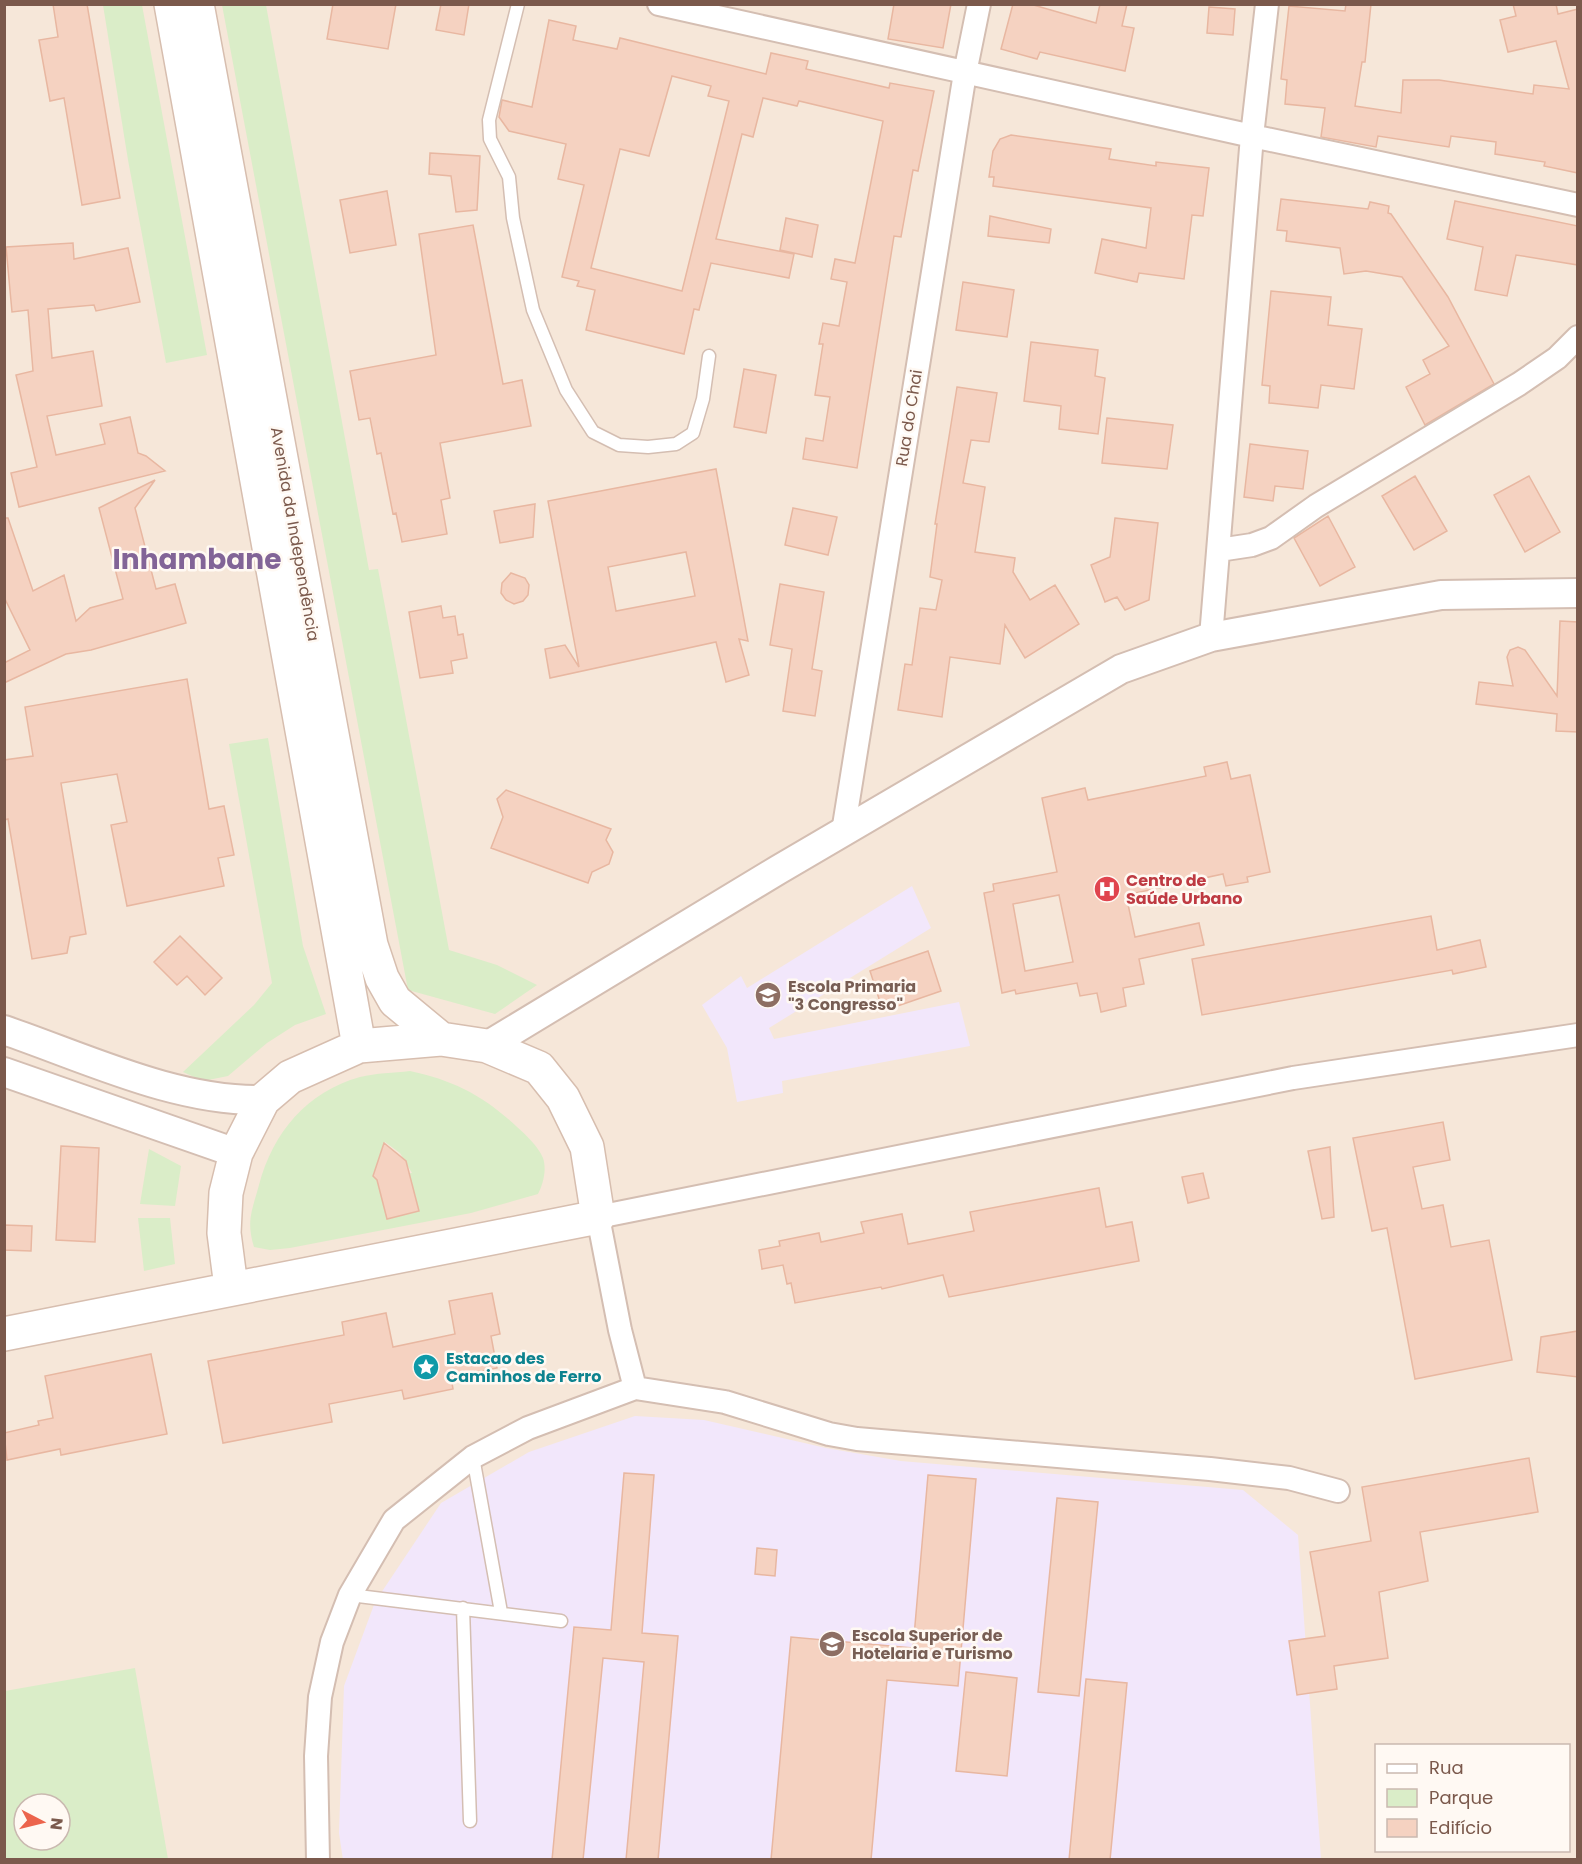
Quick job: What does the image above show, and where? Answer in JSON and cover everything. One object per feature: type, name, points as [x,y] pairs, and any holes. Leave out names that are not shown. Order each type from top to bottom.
[{"type":"main road","name":"Avenida da Independência","points":[[171,4],[359,1046]]},
{"type":"main road","name":"Avenida da Independência","points":[[197,4],[371,945],[382,978],[395,1001],[441,1039]]},
{"type":"main road","points":[[4,1334],[231,1287],[598,1217],[587,1147],[563,1098],[539,1068],[487,1046],[441,1039],[359,1046],[290,1077],[263,1100],[237,1153],[226,1193],[224,1233],[231,1287]]},
{"type":"street","points":[[659,4],[1252,136],[1578,205]]},
{"type":"street","name":"Rua do Chai","points":[[843,832],[965,73],[979,4]]},
{"type":"street","points":[[1211,637],[1252,136],[1267,4]]},
{"type":"street","points":[[1219,550],[1252,545],[1271,538],[1316,506],[1519,384],[1557,358],[1578,337]]},
{"type":"street","points":[[487,1046],[843,832],[1121,669],[1211,637],[1441,595],[1578,592]]},
{"type":"street","points":[[4,1030],[165,1086],[211,1098],[263,1100]]},
{"type":"street","points":[[635,1388],[620,1330],[598,1217],[1293,1078],[1578,1035]]},
{"type":"street","points":[[4,1072],[237,1153]]},
{"type":"street","points":[[318,1860],[316,1756],[320,1697],[332,1642],[350,1595],[394,1520],[473,1457],[528,1428],[635,1388],[725,1402],[829,1434],[857,1439],[1210,1469],[1289,1478],[1338,1491]]},
{"type":"lane","points":[[518,4],[489,120],[490,139],[509,177],[513,218],[533,310],[566,390],[593,432],[619,445],[648,447],[676,444],[693,433],[703,399],[709,356]]},
{"type":"lane","points":[[473,1457],[501,1612]]},
{"type":"lane","points":[[350,1595],[561,1621]]},
{"type":"lane","points":[[463,1608],[470,1821]]},
{"type":"shaded area","points":[[5,5],[1577,5],[1577,1859],[5,1860]]},
{"type":"shaded area","name":"Escola Primaria \"3 Congresso\"","points":[[912,886],[931,928],[769,1028],[774,1039],[959,1002],[970,1046],[782,1081],[783,1093],[737,1102],[727,1048],[702,1005],[741,976],[747,988]]},
{"type":"shaded area","name":"Escola Superior de Hotelaria e Turismo","points":[[635,1416],[704,1420],[826,1448],[901,1461],[1243,1490],[1298,1535],[1321,1859],[343,1860],[339,1833],[344,1686],[375,1602],[441,1503],[529,1452]]},
{"type":"green space","points":[[103,5],[142,5],[207,355],[166,363],[128,160]]},
{"type":"green space","points":[[222,5],[266,5],[369,570],[378,569],[449,950],[497,965],[537,985],[495,1014],[408,990]]},
{"type":"green space","points":[[268,738],[303,946],[326,1014],[295,1025],[267,1043],[228,1076],[203,1081],[183,1072],[254,1005],[272,983],[229,744]]},
{"type":"green space","points":[[410,1071],[454,1084],[492,1106],[520,1129],[535,1145],[543,1158],[544,1177],[538,1194],[471,1213],[290,1248],[270,1250],[254,1247],[250,1223],[259,1185],[273,1148],[295,1117],[308,1104],[341,1084],[360,1077]],"holes":[[[385,1142],[400,1153],[412,1173],[374,1177],[373,1173],[376,1171]],[[415,1194],[419,1211],[388,1219],[383,1202]]]},
{"type":"green space","points":[[149,1149],[181,1166],[175,1206],[140,1204]]},
{"type":"green space","points":[[138,1218],[170,1218],[175,1264],[144,1271]]},
{"type":"green space","points":[[135,1668],[168,1859],[5,1859],[5,1691]]},
{"type":"building","points":[[53,4],[87,4],[120,198],[82,205],[64,98],[50,101],[39,40],[58,37]]},
{"type":"building","points":[[333,4],[396,4],[388,49],[327,39]]},
{"type":"building","points":[[441,4],[469,4],[464,35],[436,30]]},
{"type":"building","points":[[894,4],[951,4],[943,48],[888,39]]},
{"type":"building","points":[[1013,4],[1030,4],[1096,23],[1100,4],[1127,4],[1122,26],[1134,28],[1125,71],[1040,52],[1037,59],[1001,49]]},
{"type":"building","points":[[1346,4],[1371,4],[1365,62],[1362,62],[1355,106],[1401,113],[1403,80],[1439,80],[1533,94],[1534,85],[1569,89],[1556,41],[1508,52],[1500,20],[1516,16],[1513,4],[1556,4],[1558,14],[1578,9],[1578,173],[1544,166],[1545,162],[1495,154],[1496,142],[1451,136],[1449,147],[1378,136],[1376,147],[1321,137],[1325,108],[1285,104],[1287,80],[1281,79],[1289,6],[1345,11]]},
{"type":"building","points":[[1209,7],[1235,9],[1233,35],[1207,33]]},
{"type":"building","points":[[549,20],[576,26],[573,40],[617,49],[620,38],[766,74],[771,53],[808,61],[806,69],[889,88],[890,83],[934,91],[918,171],[913,170],[901,237],[894,236],[857,468],[803,459],[806,438],[823,441],[830,397],[815,395],[823,344],[819,344],[823,323],[839,326],[847,282],[831,279],[835,259],[855,263],[883,121],[799,101],[797,106],[763,98],[753,137],[742,134],[716,239],[794,254],[789,278],[711,263],[699,310],[694,309],[684,354],[586,330],[595,290],[577,286],[579,281],[562,277],[584,185],[558,179],[566,144],[509,131],[499,117],[502,100],[532,107]],"holes":[[[672,76],[711,86],[708,96],[729,101],[682,291],[591,268],[620,149],[649,156]]]},
{"type":"building","points":[[1011,135],[1111,149],[1109,159],[1156,166],[1156,162],[1209,168],[1203,216],[1192,215],[1184,279],[1139,273],[1137,282],[1095,273],[1102,239],[1146,248],[1151,208],[993,186],[994,177],[989,177],[993,151],[1000,139]]},
{"type":"building","points":[[430,153],[480,156],[477,210],[456,212],[451,176],[429,174]]},
{"type":"building","points":[[387,191],[396,245],[350,253],[340,200]]},
{"type":"building","points":[[1281,199],[1368,209],[1370,202],[1389,206],[1388,213],[1391,214],[1448,297],[1494,384],[1425,425],[1406,387],[1430,374],[1423,360],[1449,346],[1402,277],[1366,271],[1344,274],[1340,248],[1286,241],[1287,231],[1277,230]]},
{"type":"building","points":[[1455,201],[1578,226],[1578,265],[1516,255],[1507,296],[1475,290],[1483,247],[1447,239]]},
{"type":"building","points":[[990,216],[1051,229],[1049,243],[988,236]]},
{"type":"building","points":[[786,218],[818,225],[812,257],[780,250]]},
{"type":"building","points":[[473,225],[503,384],[522,380],[531,426],[440,443],[450,498],[441,500],[447,534],[402,542],[396,513],[393,514],[381,453],[377,454],[370,418],[359,420],[350,371],[436,355],[419,234]]},
{"type":"building","points":[[73,243],[74,259],[128,248],[140,302],[96,311],[94,305],[48,309],[52,358],[93,351],[102,406],[47,416],[56,455],[105,444],[100,424],[130,417],[138,453],[146,456],[165,471],[19,507],[11,473],[37,467],[16,375],[33,371],[28,310],[12,312],[6,247]]},
{"type":"building","points":[[963,282],[1014,290],[1007,337],[956,330]]},
{"type":"building","points":[[1271,291],[1331,297],[1328,325],[1362,329],[1354,389],[1321,385],[1318,408],[1269,403],[1270,386],[1262,385]]},
{"type":"building","points":[[1031,342],[1098,350],[1095,376],[1105,378],[1098,434],[1059,429],[1061,406],[1024,401]]},
{"type":"building","points":[[744,369],[776,375],[766,433],[734,427]]},
{"type":"building","points":[[957,387],[997,393],[989,442],[971,440],[963,483],[985,487],[975,552],[1015,558],[1013,572],[1030,600],[1055,585],[1079,624],[1025,658],[1005,625],[1000,664],[950,657],[942,717],[898,710],[905,664],[912,665],[920,608],[936,610],[942,580],[930,577],[937,524],[935,524]]},
{"type":"building","points":[[1107,418],[1173,425],[1167,469],[1102,463]]},
{"type":"building","points":[[1250,444],[1308,451],[1303,489],[1275,486],[1273,501],[1244,497]]},
{"type":"building","points":[[716,469],[748,641],[739,639],[749,675],[726,682],[716,642],[550,678],[545,649],[565,645],[579,667],[548,501]],"holes":[[[686,552],[695,596],[616,611],[608,567]]]},
{"type":"building","points":[[1415,476],[1447,531],[1414,550],[1382,496]]},
{"type":"building","points":[[1529,476],[1560,532],[1525,552],[1494,495]]},
{"type":"building","points":[[155,480],[135,508],[156,589],[175,584],[186,623],[91,650],[66,654],[4,683],[4,663],[30,650],[4,597],[4,518],[8,518],[33,591],[64,575],[76,621],[90,608],[123,599],[99,508]]},
{"type":"building","points":[[535,504],[533,537],[500,543],[494,511]]},
{"type":"building","points":[[793,508],[837,517],[828,555],[785,545]]},
{"type":"building","points":[[1328,516],[1355,567],[1320,586],[1294,538]]},
{"type":"building","points":[[1115,518],[1158,523],[1149,600],[1125,610],[1117,597],[1105,602],[1091,565],[1110,557]]},
{"type":"building","points":[[511,573],[525,578],[529,585],[528,595],[523,601],[514,604],[506,600],[501,593],[502,583]]},
{"type":"building","points":[[780,584],[824,592],[812,669],[822,671],[815,716],[783,711],[792,649],[770,645]]},
{"type":"building","points":[[441,606],[443,618],[455,616],[458,635],[463,634],[467,658],[451,661],[453,673],[420,678],[409,612]]},
{"type":"building","points":[[1560,621],[1578,622],[1578,732],[1556,731],[1557,714],[1476,704],[1479,682],[1513,686],[1507,657],[1510,650],[1518,647],[1525,650],[1557,696]]},
{"type":"building","points":[[187,679],[209,809],[224,806],[234,855],[218,858],[224,886],[127,906],[111,825],[127,822],[117,774],[61,783],[86,934],[70,937],[67,953],[32,959],[8,819],[4,820],[4,760],[33,756],[25,707]]},
{"type":"building","name":"Centro de Saúde Urbano","points":[[1227,762],[1231,779],[1250,775],[1270,872],[1247,877],[1248,882],[1226,886],[1223,874],[1126,895],[1135,937],[1199,923],[1204,945],[1139,959],[1144,984],[1123,988],[1126,1006],[1101,1012],[1097,993],[1080,996],[1077,983],[1016,994],[1015,990],[1002,993],[984,893],[994,891],[993,884],[1057,872],[1042,798],[1085,788],[1088,800],[1206,776],[1204,767]],"holes":[[[1059,895],[1073,962],[1025,971],[1013,904]]]},
{"type":"building","points":[[506,790],[611,829],[606,840],[613,852],[609,864],[592,872],[588,883],[491,848],[503,817],[497,799]]},
{"type":"building","points":[[1431,916],[1437,950],[1480,940],[1486,967],[1453,974],[1452,970],[1202,1015],[1192,959]]},
{"type":"building","points":[[180,936],[222,978],[205,995],[187,976],[177,985],[154,962]]},
{"type":"building","points":[[928,951],[941,991],[883,1011],[870,971]]},
{"type":"building","points":[[1443,1122],[1450,1160],[1413,1167],[1422,1209],[1443,1205],[1451,1247],[1489,1240],[1512,1360],[1415,1379],[1387,1228],[1372,1231],[1353,1138]]},
{"type":"building","points":[[384,1143],[406,1161],[419,1211],[387,1219],[377,1180],[373,1176]]},
{"type":"building","points":[[61,1146],[99,1148],[95,1242],[56,1240]]},
{"type":"building","points":[[1330,1147],[1334,1217],[1322,1219],[1308,1151]]},
{"type":"building","points":[[1203,1173],[1209,1198],[1188,1203],[1182,1177]]},
{"type":"building","points":[[1099,1188],[1106,1227],[1132,1222],[1139,1261],[949,1297],[943,1275],[882,1289],[881,1287],[795,1303],[791,1283],[787,1284],[783,1265],[762,1269],[759,1250],[780,1246],[779,1241],[819,1233],[821,1242],[864,1233],[861,1222],[902,1214],[908,1244],[974,1231],[970,1212]]},
{"type":"building","points":[[4,1225],[32,1226],[31,1251],[4,1250]]},
{"type":"building","points":[[492,1293],[500,1334],[491,1336],[497,1368],[451,1377],[453,1389],[404,1399],[402,1390],[329,1404],[332,1422],[223,1443],[208,1361],[344,1335],[342,1322],[386,1313],[393,1347],[455,1334],[449,1301]]},
{"type":"building","points":[[1578,1331],[1578,1377],[1537,1372],[1541,1337]]},
{"type":"building","points":[[151,1354],[167,1434],[61,1455],[60,1449],[7,1460],[4,1433],[39,1425],[38,1421],[53,1418],[45,1376]]},
{"type":"building","points":[[1529,1458],[1538,1512],[1420,1532],[1428,1581],[1379,1592],[1388,1658],[1334,1666],[1337,1689],[1297,1695],[1289,1641],[1325,1636],[1310,1552],[1371,1541],[1362,1487]]},
{"type":"building","points":[[624,1473],[654,1475],[642,1633],[678,1636],[658,1860],[626,1860],[644,1662],[603,1658],[583,1860],[552,1860],[574,1627],[611,1630]]},
{"type":"building","points":[[928,1475],[976,1479],[958,1686],[887,1680],[871,1860],[771,1860],[791,1637],[913,1648]]},
{"type":"building","points":[[1057,1498],[1098,1502],[1079,1696],[1038,1692]]},
{"type":"building","points":[[757,1548],[777,1550],[775,1576],[755,1574]]},
{"type":"building","points":[[966,1672],[1017,1678],[1007,1776],[956,1771]]},
{"type":"building","points":[[1086,1679],[1127,1683],[1110,1860],[1069,1860]]},
{"type":"place","name":"Centro de Saúde Urbano","points":[[1107,889]]},
{"type":"place","name":"Escola Primaria \"3 Congresso\"","points":[[768,995]]},
{"type":"place","name":"Estacao des Caminhos de Ferro","points":[[426,1367]]},
{"type":"place","name":"Escola Superior de Hotelaria e Turismo","points":[[832,1644]]},
{"type":"district","name":"Inhambane","points":[[197,559]]}]
